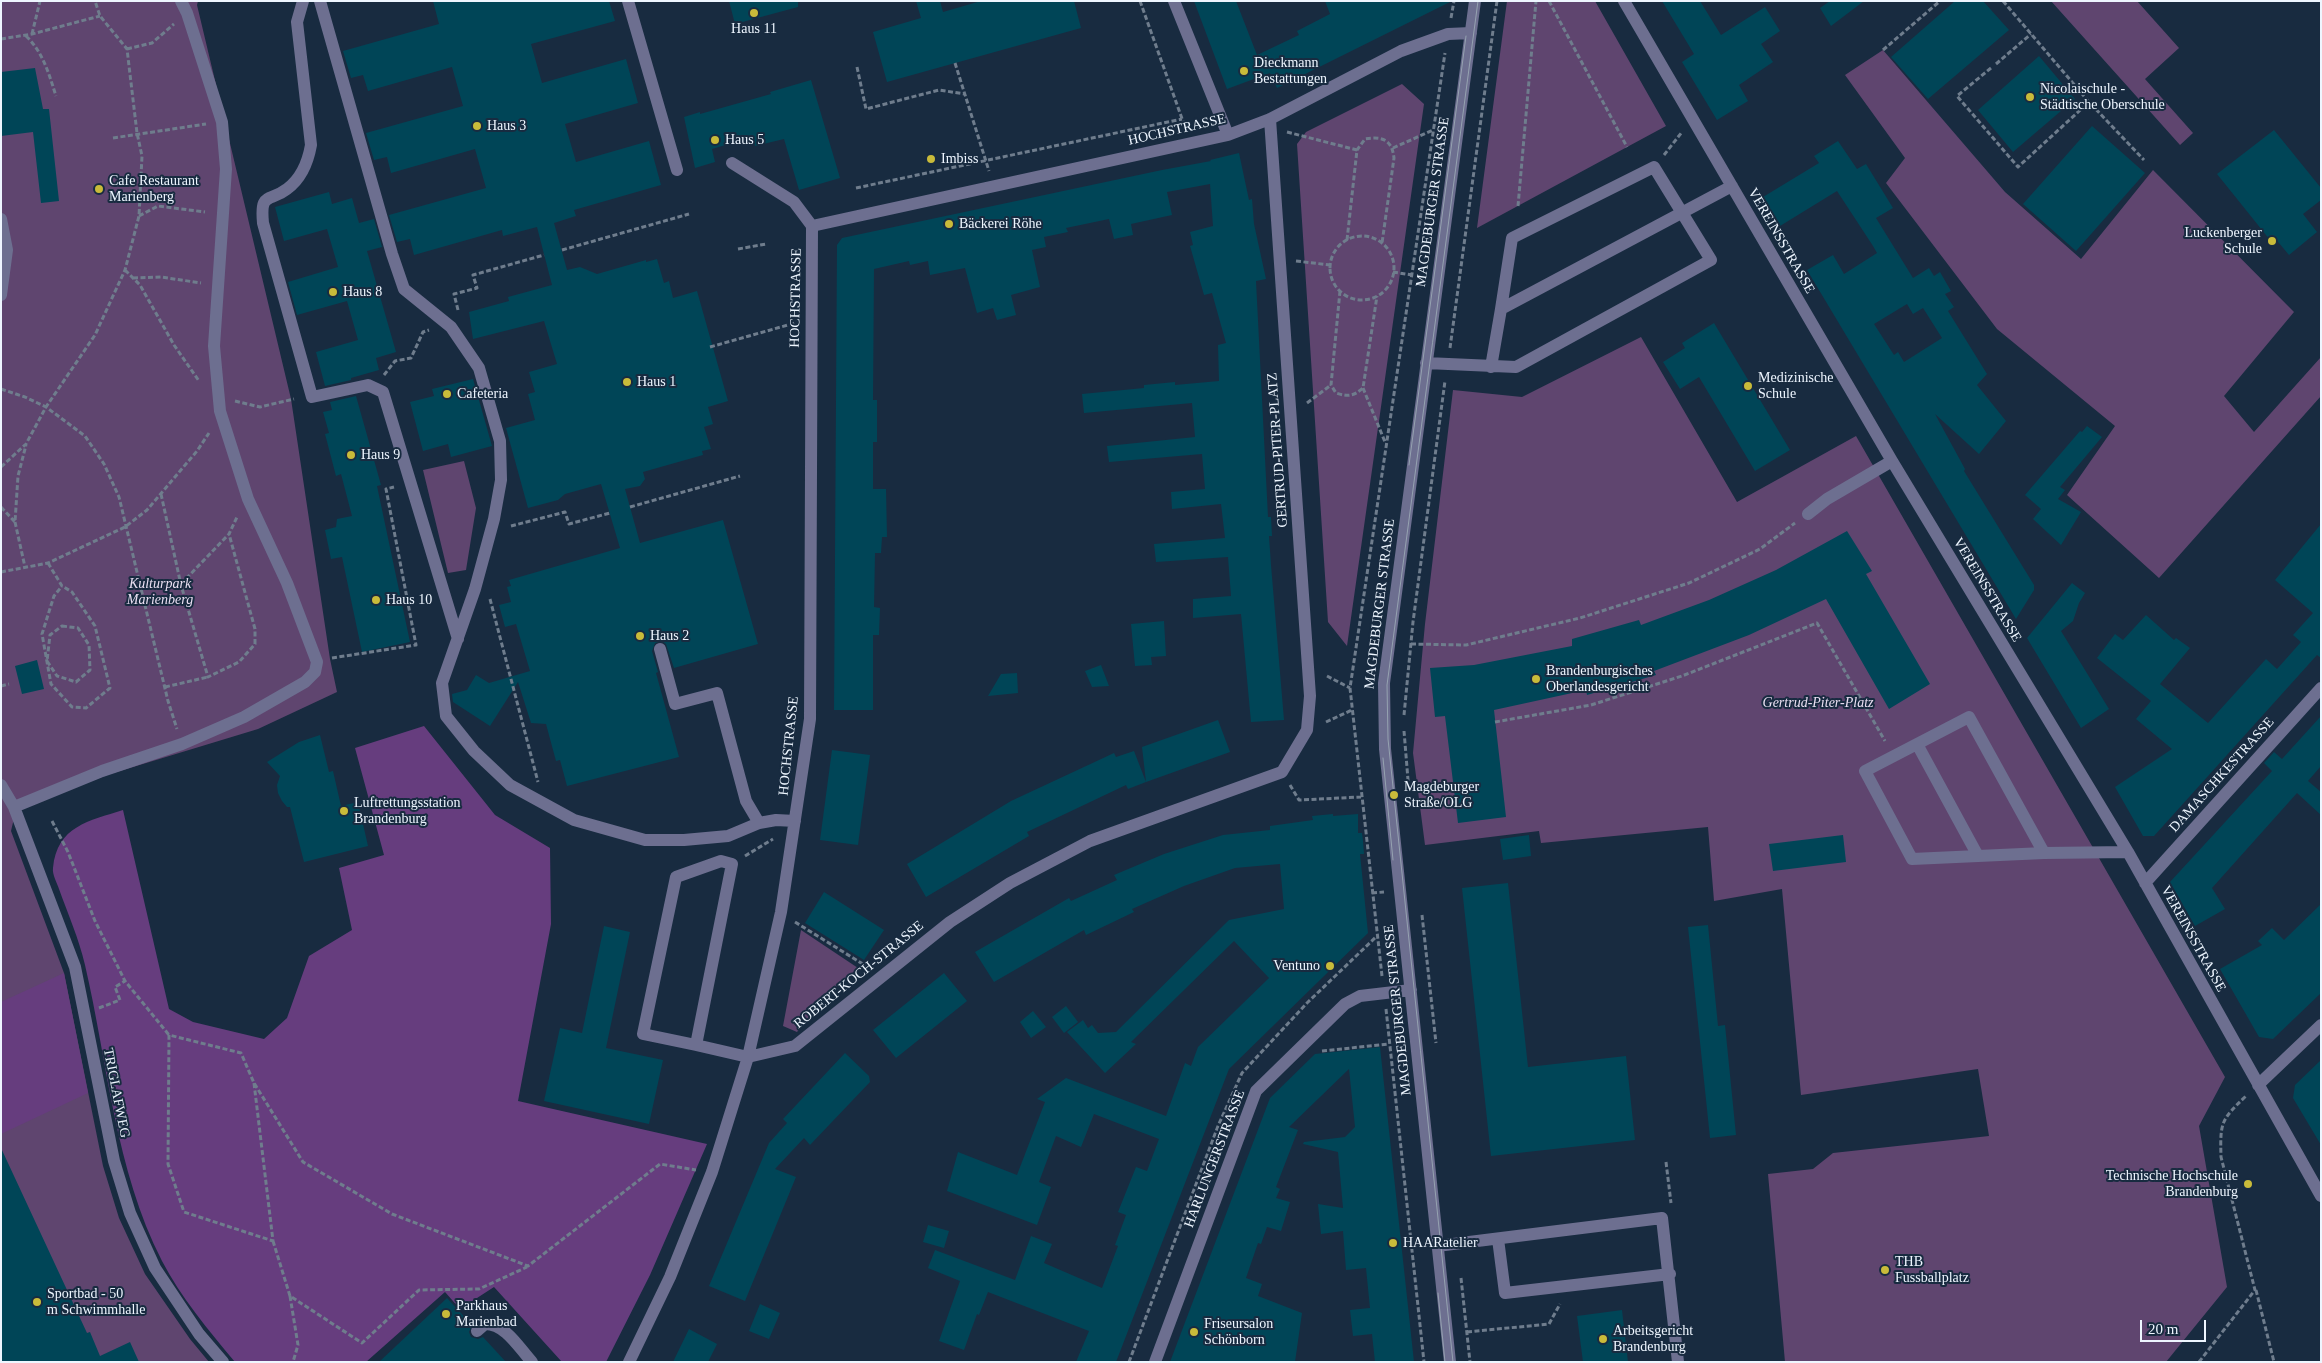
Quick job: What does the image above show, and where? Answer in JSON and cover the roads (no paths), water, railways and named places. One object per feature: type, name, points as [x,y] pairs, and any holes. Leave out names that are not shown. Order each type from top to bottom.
[{"type":"street","points":[[303,1],[297,22],[311,145],[308,162],[299,177],[286,190],[268,197],[262,208],[263,223],[312,397],[368,385],[384,392],[458,639]]},
{"type":"street","points":[[320,1],[389,245],[404,289],[447,324],[479,368],[500,441],[501,480],[491,530],[475,588],[442,683],[446,716],[474,751],[510,785],[574,820],[645,840],[684,840],[728,836],[758,824],[776,820],[795,821]]},
{"type":"street","points":[[628,1],[677,170]]},
{"type":"street","points":[[1174,1],[1228,134]]},
{"type":"street","name":"MAGDEBURGER STRASSE","points":[[1450,1362],[1385,749],[1384,683],[1475,1]]},
{"type":"street","name":"VEREINSSTRASSE","points":[[1624,1],[1892,461],[2128,852],[2321,1196]]},
{"type":"street","points":[[15,810],[102,771],[182,744],[244,717],[306,682],[315,672],[317,662],[287,583],[248,499],[220,411],[214,346],[220,286],[226,169],[222,122],[184,7]]},
{"type":"street","name":"HOCHSTRASSE","points":[[748,1057],[781,912],[810,719],[810,320],[812,226],[1191,144],[1271,124],[1401,51],[1448,34],[1471,34]]},
{"type":"street","name":"GERTRUD-PITER-PLATZ","points":[[1271,124],[1310,696],[1307,730],[1282,772]]},
{"type":"street","points":[[732,162],[794,202],[812,226]]},
{"type":"street","points":[[1426,363],[1491,367],[1516,367],[1711,260],[1684,212],[1654,167],[1512,238],[1491,367]]},
{"type":"street","points":[[1501,310],[1732,186]]},
{"type":"street","points":[[1,220],[6,250],[1,295]]},
{"type":"street","points":[[1808,514],[1827,500],[1892,461]]},
{"type":"street","points":[[660,649],[675,704],[717,693],[746,801],[758,824]]},
{"type":"street","name":"DAMASCHKESTRASSE","points":[[2145,883],[2321,688]]},
{"type":"street","points":[[2044,852],[1969,717],[1865,771],[1912,859],[2044,852],[2128,852]]},
{"type":"street","points":[[1917,744],[1978,856]]},
{"type":"street","name":"ROBERT-KOCH-STRASSE","points":[[748,1057],[795,1046],[950,922],[1010,883],[1090,841],[1282,772]]},
{"type":"street","name":"TRIGLAFWEG","points":[[1,785],[15,810],[75,967],[114,1161],[130,1214],[155,1268],[199,1334],[223,1362]]},
{"type":"street","points":[[630,1362],[670,1276],[712,1172],[748,1057],[643,1034],[676,877],[721,860],[732,864],[696,1045]]},
{"type":"street","name":"HARLUNGERSTRASSE","points":[[1155,1362],[1256,1091],[1296,1054],[1345,1004],[1360,996],[1411,990]]},
{"type":"street","points":[[2258,1085],[2321,1025]]},
{"type":"street","points":[[1437,1246],[1662,1218],[1670,1274],[1678,1362]]},
{"type":"street","points":[[1498,1239],[1505,1293],[1670,1274]]},
{"type":"street","points":[[477,1331],[485,1324],[493,1324],[502,1329],[532,1362]]},
{"type":"tram line","points":[[1453,1362],[1388,739],[1387,685],[1478,1]]},
{"type":"tram line","points":[[1409,465],[1466,36]]},
{"type":"tram line","points":[[1383,758],[1393,860]]},
{"type":"tram line","points":[[1438,1293],[1445,1362]]},
{"type":"place","name":"Haus 11","points":[[754,13]]},
{"type":"place","name":"Dieckmann Bestattungen","points":[[1244,71]]},
{"type":"place","name":"Nicolaischule - Städtische Oberschule","points":[[2030,97]]},
{"type":"place","name":"Haus 3","points":[[477,126]]},
{"type":"place","name":"Haus 5","points":[[715,140]]},
{"type":"place","name":"Imbiss","points":[[931,159]]},
{"type":"place","name":"Cafe Restaurant Marienberg","points":[[99,189]]},
{"type":"place","name":"Bäckerei Röhe","points":[[949,224]]},
{"type":"place","name":"Luckenberger Schule","points":[[2272,241]]},
{"type":"place","name":"Haus 8","points":[[333,292]]},
{"type":"place","name":"Haus 1","points":[[627,382]]},
{"type":"place","name":"Medizinische Schule","points":[[1748,386]]},
{"type":"place","name":"Cafeteria","points":[[447,394]]},
{"type":"place","name":"Haus 9","points":[[351,455]]},
{"type":"place","name":"Haus 10","points":[[376,600]]},
{"type":"place","name":"Haus 2","points":[[640,636]]},
{"type":"place","name":"Brandenburgisches Oberlandesgericht","points":[[1536,679]]},
{"type":"place","name":"Magdeburger Straße/OLG","points":[[1394,795]]},
{"type":"place","name":"Luftrettungsstation Brandenburg","points":[[344,811]]},
{"type":"place","name":"Ventuno","points":[[1330,966]]},
{"type":"place","name":"Technische Hochschule Brandenburg","points":[[2248,1184]]},
{"type":"place","name":"HAARatelier","points":[[1393,1243]]},
{"type":"place","name":"THB Fussballplatz","points":[[1885,1270]]},
{"type":"place","name":"Sportbad - 50 m Schwimmhalle","points":[[37,1302]]},
{"type":"place","name":"Parkhaus Marienbad","points":[[446,1314]]},
{"type":"place","name":"Friseursalon Schönborn","points":[[1194,1332]]},
{"type":"place","name":"Arbeitsgericht Brandenburg","points":[[1603,1339]]},
{"type":"park label","name":"Kulturpark Marienberg","points":[[160,592]]},
{"type":"park label","name":"Gertrud-Piter-Platz","points":[[1818,703]]}]
